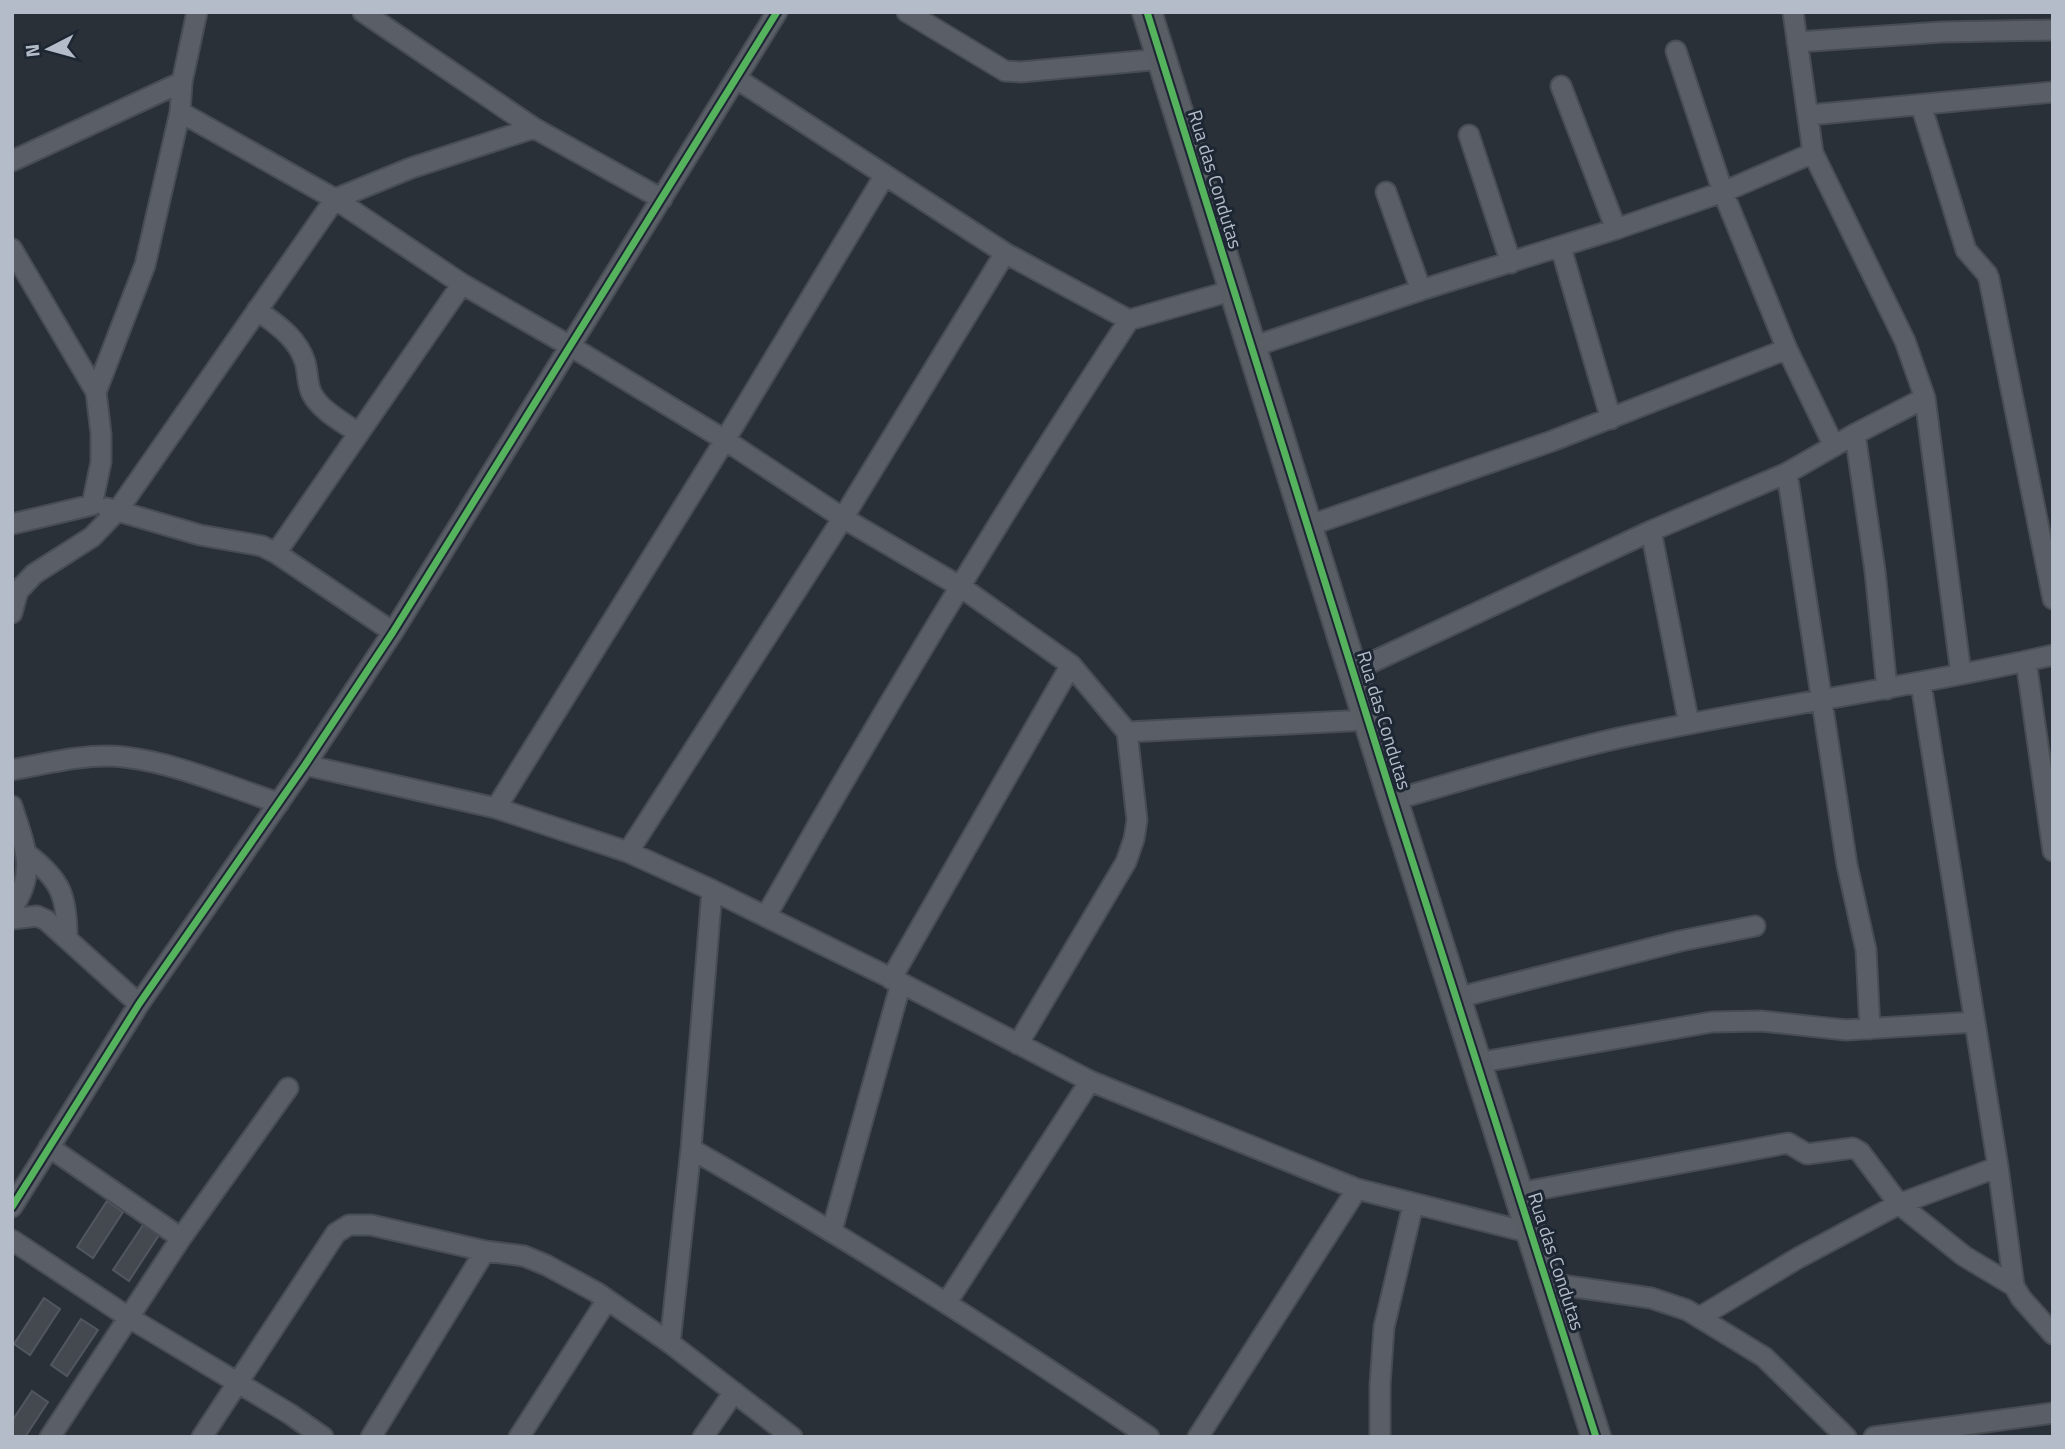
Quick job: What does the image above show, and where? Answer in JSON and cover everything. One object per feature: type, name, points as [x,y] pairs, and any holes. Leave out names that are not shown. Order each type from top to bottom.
[{"type":"street","points":[[96,392],[145,265],[180,112],[181,82],[197,12]]},
{"type":"street","points":[[363,12],[534,128],[662,199]]},
{"type":"street","points":[[12,1208],[139,1004],[305,765],[393,632],[777,12]]},
{"type":"street","points":[[907,12],[1005,71],[1021,72],[1162,59]]},
{"type":"street","name":"Rua das Condutas","points":[[1147,12],[1393,800],[1596,1437]]},
{"type":"street","points":[[1793,12],[1813,153],[1905,341],[1925,398],[1961,674]]},
{"type":"street","points":[[1938,12],[1942,32]]},
{"type":"street","points":[[1797,42],[1942,32],[2053,30]]},
{"type":"street","points":[[1676,51],[1723,192],[1787,349],[1834,446]]},
{"type":"street","points":[[737,79],[1005,253],[1129,320]]},
{"type":"street","points":[[12,161],[181,82]]},
{"type":"street","points":[[1561,86],[1616,229]]},
{"type":"street","points":[[1809,115],[1921,105],[2052,98]]},
{"type":"street","points":[[1921,105],[1966,250],[1989,279],[2053,598]]},
{"type":"street","points":[[180,112],[335,199],[462,284],[725,440],[843,518],[961,587],[1071,665],[1127,732],[1137,820],[1126,862],[1018,1044]]},
{"type":"street","points":[[12,612],[18,591],[34,574],[92,537],[118,510],[335,199],[411,168],[534,128]]},
{"type":"street","points":[[1469,135],[1511,263]]},
{"type":"street","points":[[1252,347],[1421,290],[1561,248],[1723,192],[1813,153]]},
{"type":"street","points":[[496,808],[725,440],[885,175]]},
{"type":"street","points":[[1386,192],[1421,290]]},
{"type":"street","points":[[1561,248],[1611,419]]},
{"type":"street","points":[[12,249],[96,392],[101,462],[92,505]]},
{"type":"street","points":[[628,852],[843,518],[1005,253]]},
{"type":"street","points":[[276,553],[462,284]]},
{"type":"street","points":[[766,916],[849,770],[1063,419],[1129,320],[1234,290]]},
{"type":"street","points":[[257,310],[296,342],[305,362],[311,393],[321,405],[358,433]]},
{"type":"street","points":[[1308,526],[1611,419],[1787,349]]},
{"type":"street","points":[[1353,671],[1651,531],[1787,473],[1925,398]]},
{"type":"street","points":[[1855,434],[1875,571],[1887,689]]},
{"type":"street","points":[[1787,473],[1847,865],[1866,950],[1870,1029]]},
{"type":"street","points":[[12,524],[53,512],[92,505],[118,510],[169,527],[262,546],[393,632]]},
{"type":"street","points":[[1651,531],[1689,724]]},
{"type":"street","points":[[1393,800],[1589,745],[1689,724],[1921,684],[2053,655]]},
{"type":"street","points":[[2026,661],[2053,851]]},
{"type":"street","points":[[832,1230],[896,981],[1071,665]]},
{"type":"street","points":[[1921,684],[1998,1167],[2014,1286],[2021,1298],[2053,1334]]},
{"type":"street","points":[[1127,732],[1368,720]]},
{"type":"street","points":[[12,770],[84,758],[122,757],[160,764],[279,803]]},
{"type":"street","points":[[305,765],[496,808],[628,852],[766,916],[1090,1082],[1357,1189],[1531,1233]]},
{"type":"street","points":[[12,806],[27,854],[25,888],[12,908]]},
{"type":"street","points":[[27,854],[44,867],[63,894],[67,909],[67,937]]},
{"type":"street","points":[[670,1343],[691,1149],[712,890]]},
{"type":"street","points":[[12,919],[37,916],[46,920],[139,1004]]},
{"type":"street","points":[[1456,998],[1680,941],[1755,926]]},
{"type":"street","points":[[1476,1063],[1712,1022],[1761,1021],[1846,1030],[1975,1022]]},
{"type":"street","points":[[947,1302],[1090,1082]]},
{"type":"street","points":[[50,1437],[181,1238],[288,1088]]},
{"type":"street","points":[[1519,1194],[1788,1143],[1807,1154],[1857,1150],[1899,1204],[1965,1256],[2014,1286]]},
{"type":"street","points":[[49,1147],[181,1238]]},
{"type":"street","points":[[691,1149],[832,1230],[947,1302],[1149,1437]]},
{"type":"street","points":[[1700,1317],[1810,1251],[1899,1204],[1998,1167]]},
{"type":"street","points":[[1198,1437],[1357,1189]]},
{"type":"street","points":[[1380,1437],[1384,1327],[1413,1205]]},
{"type":"street","points":[[202,1437],[336,1233],[349,1226],[371,1225],[485,1251],[524,1256],[546,1265],[607,1300],[670,1343],[792,1437]]},
{"type":"street","points":[[12,1240],[128,1317],[290,1413],[323,1437]]},
{"type":"street","points":[[372,1437],[485,1251]]},
{"type":"street","points":[[1547,1283],[1651,1298],[1687,1310],[1764,1357],[1846,1437]]},
{"type":"street","points":[[519,1437],[607,1300]]},
{"type":"street","points":[[703,1437],[734,1392]]},
{"type":"street","points":[[1874,1437],[2053,1413]]},
{"type":"building","points":[[107,1201],[123,1212],[93,1258],[77,1247]]},
{"type":"building","points":[[143,1225],[159,1235],[129,1281],[113,1270]]},
{"type":"building","points":[[44,1298],[60,1309],[30,1355],[14,1344]]},
{"type":"building","points":[[81,1319],[98,1330],[67,1376],[51,1365]]},
{"type":"building","points":[[32,1391],[48,1402],[25,1437],[12,1437],[12,1421]]},
{"type":"cycle path","points":[[12,1207],[139,1004],[305,765],[393,632],[777,12]]},
{"type":"cycle path","points":[[1147,12],[1393,800],[1596,1437]]}]
